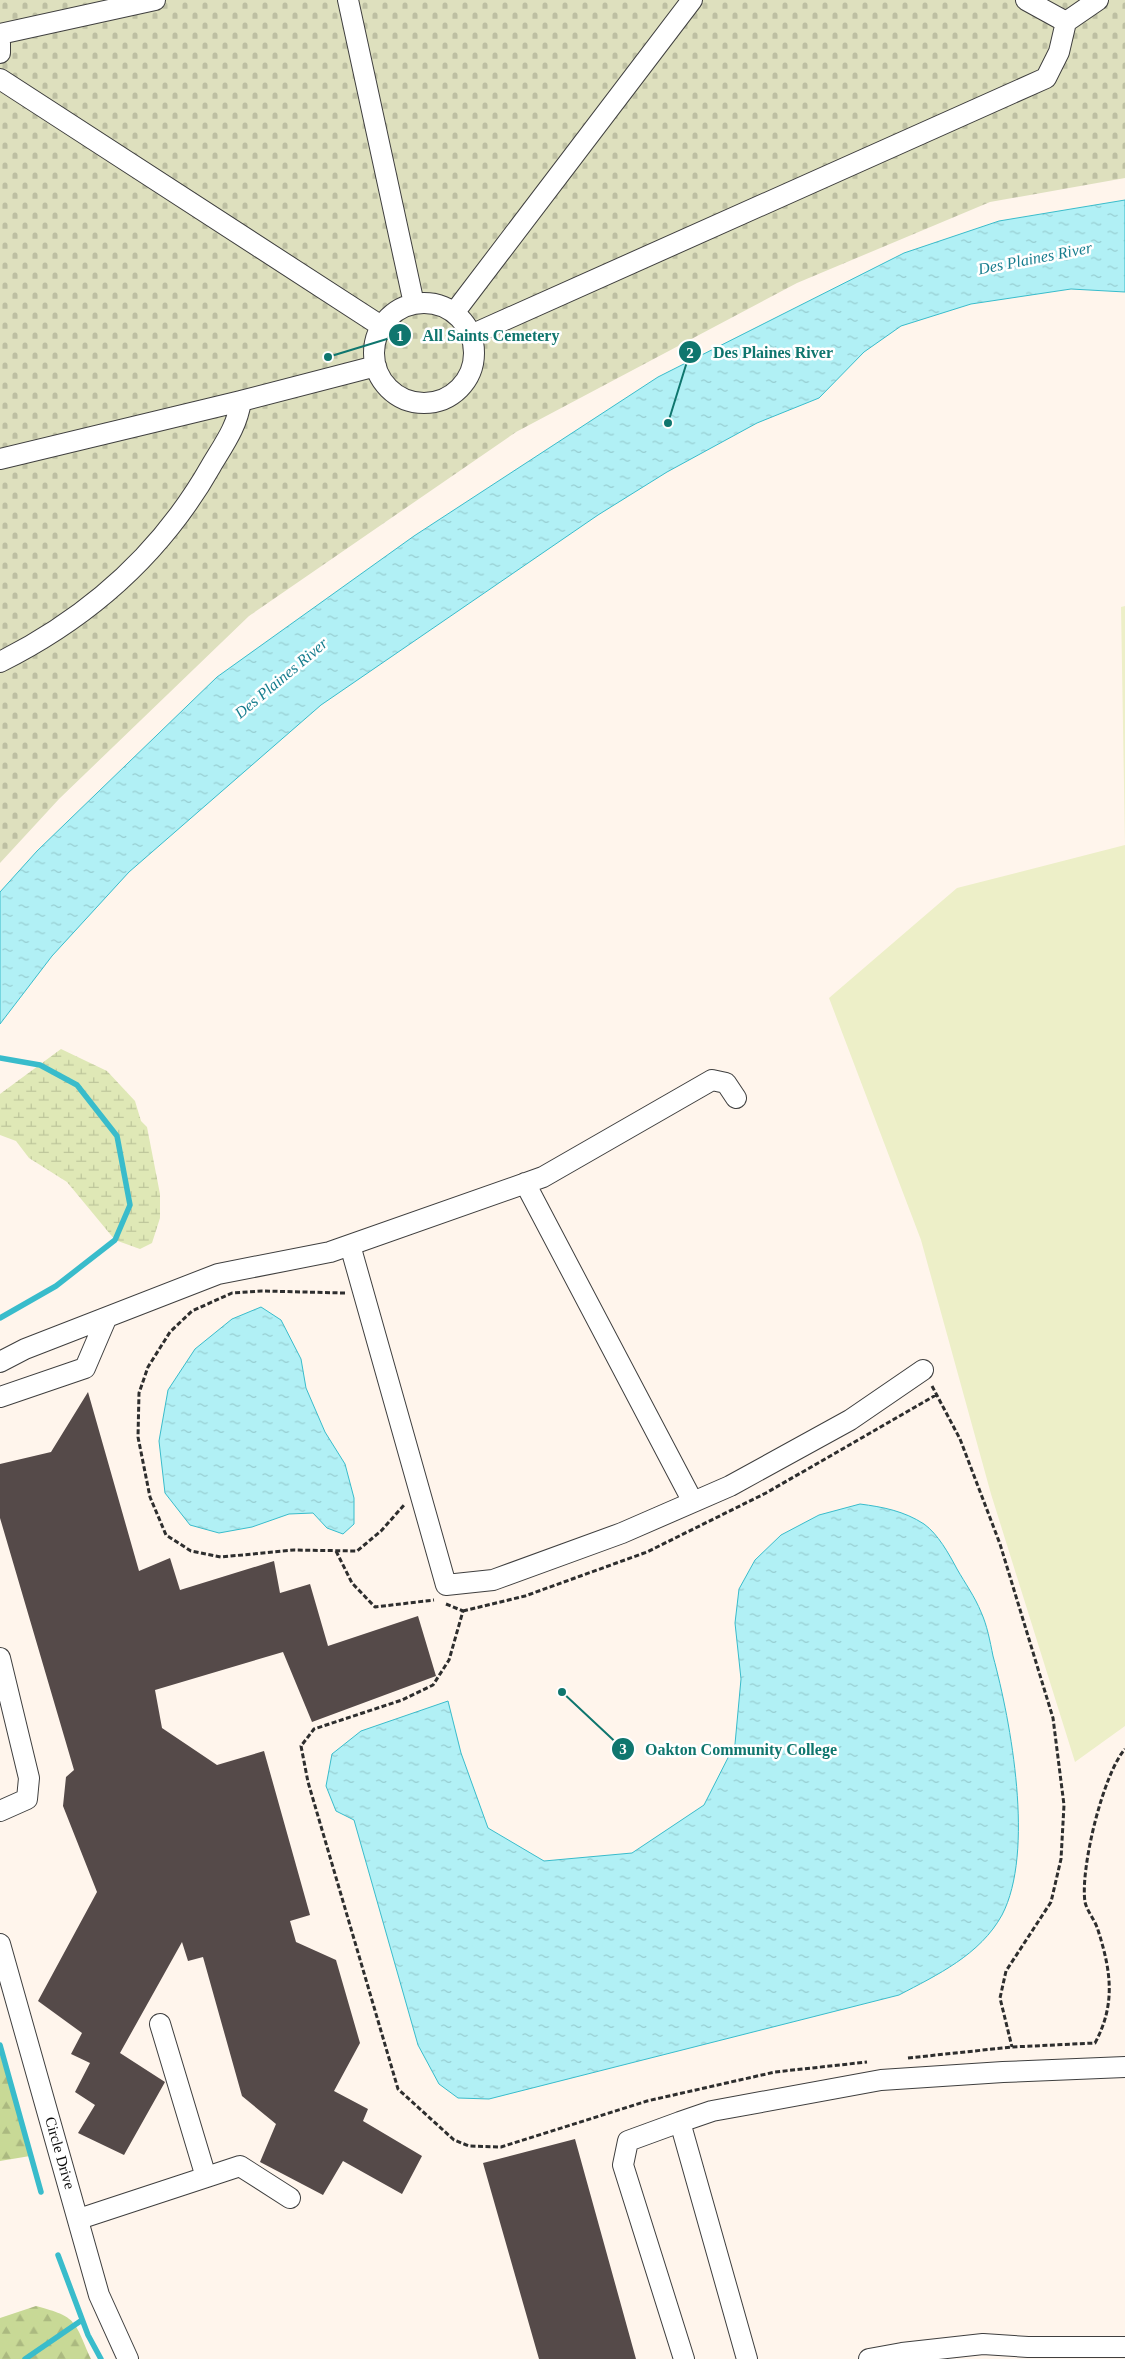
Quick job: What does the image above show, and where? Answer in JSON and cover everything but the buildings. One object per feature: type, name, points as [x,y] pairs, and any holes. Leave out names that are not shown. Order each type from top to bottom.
[{"type":"street","points":[[0,54],[0,35],[155,0]]},
{"type":"street","points":[[348,0],[414,304]]},
{"type":"street","points":[[454,312],[692,0]]},
{"type":"street","points":[[1026,0],[1066,22]]},
{"type":"street","points":[[471,335],[1046,78],[1059,52],[1066,22],[1098,0]]},
{"type":"street","points":[[0,80],[382,326]]},
{"type":"street","points":[[428,303],[442,306],[454,312],[464,322],[471,335],[474,351],[472,367],[465,382],[454,394],[440,401],[424,404],[408,401],[393,393],[382,381],[376,366],[374,346],[382,326],[390,316],[401,308],[414,304],[428,303]]},
{"type":"street","points":[[0,459],[241,402],[376,366]]},
{"type":"street","points":[[0,662],[38,643],[90,608],[144,558],[194,496],[238,421],[241,402]]},
{"type":"street","points":[[0,1362],[25,1349],[218,1274],[330,1252],[543,1177],[712,1080],[726,1083],[736,1098]]},
{"type":"street","points":[[525,1183],[693,1502]]},
{"type":"street","points":[[350,1245],[446,1585],[493,1580],[622,1533],[730,1486],[850,1420],[924,1370]]},
{"type":"street","points":[[0,1397],[85,1368],[106,1319]]},
{"type":"street","points":[[0,1658],[29,1778],[27,1799],[0,1811]]},
{"type":"street","name":"Circle Drive","points":[[0,1944],[99,2295],[128,2359]]},
{"type":"street","points":[[160,2024],[206,2178]]},
{"type":"street","points":[[684,2359],[623,2165],[628,2141],[712,2111],[881,2080],[1125,2067]]},
{"type":"street","points":[[680,2122],[747,2359]]},
{"type":"street","points":[[79,2219],[240,2166],[290,2198]]},
{"type":"street","points":[[869,2359],[902,2353],[983,2344],[1028,2353],[1125,2346]]},
{"type":"path","points":[[363,1292],[312,1294],[262,1291],[232,1293],[192,1311],[170,1332],[148,1366],[139,1393],[138,1437],[150,1497],[166,1535],[191,1552],[221,1557],[294,1550],[357,1550],[381,1531],[404,1505]]},
{"type":"path","points":[[924,1370],[960,1439],[1000,1544],[1053,1718],[1064,1805],[1061,1859],[1051,1902],[1006,1972],[1000,1998],[1012,2047]]},
{"type":"path","points":[[401,1495],[406,1513]]},
{"type":"path","points":[[336,1551],[352,1583],[375,1607],[435,1600],[464,1611],[450,1660],[433,1685],[402,1700],[314,1729],[301,1746],[308,1782],[398,2089],[454,2140],[469,2146],[501,2147],[647,2101],[776,2072],[874,2061]]},
{"type":"path","points":[[432,1592],[435,1600]]},
{"type":"path","points":[[904,2058],[1012,2047],[1095,2043],[1104,2026],[1110,1999],[1107,1963],[1097,1928],[1085,1903],[1085,1868],[1105,1788],[1125,1749]]},
{"type":"green space","points":[[0,0],[1125,0],[1125,178],[990,202],[797,283],[516,432],[249,616],[59,799],[0,863]]},
{"type":"green space","points":[[1125,606],[1125,845],[1121,607]]},
{"type":"green space","points":[[1125,845],[1125,1726],[1075,1762],[991,1494],[921,1240],[829,998],[957,888]]},
{"type":"green space","points":[[61,1049],[107,1071],[135,1101],[141,1121],[147,1127],[160,1194],[160,1218],[152,1243],[140,1249],[115,1240],[67,1182],[29,1158],[16,1141],[0,1135],[0,1094]]},
{"type":"green space","points":[[0,2054],[30,2156],[0,2161]]},
{"type":"green space","points":[[36,2306],[60,2314],[73,2322],[91,2359],[0,2359],[0,2318]]},
{"type":"water","points":[[1125,200],[1125,292],[1071,289],[971,304],[901,326],[864,352],[819,398],[757,423],[667,472],[598,515],[321,705],[129,872],[52,956],[0,1024],[0,892],[37,851],[217,677],[414,536],[658,377],[904,253],[999,221]]},
{"type":"water","points":[[261,1307],[281,1320],[301,1359],[306,1388],[325,1432],[345,1464],[354,1498],[354,1524],[343,1534],[327,1528],[313,1513],[289,1514],[252,1527],[219,1533],[190,1525],[165,1493],[159,1441],[168,1390],[195,1349],[232,1319]]},
{"type":"water","points":[[860,1504],[901,1513],[929,1528],[947,1551],[976,1601],[985,1622],[1007,1715],[1017,1787],[1018,1823],[1017,1857],[1012,1888],[1002,1915],[993,1929],[970,1953],[928,1980],[899,1995],[489,2099],[458,2098],[439,2084],[418,2045],[354,1820],[336,1811],[326,1786],[332,1754],[361,1731],[448,1701],[461,1753],[488,1828],[544,1861],[632,1853],[704,1805],[735,1744],[741,1679],[735,1623],[739,1589],[755,1560],[781,1535],[819,1515]]},
{"type":"waterway","points":[[0,1058],[40,1065],[77,1085],[117,1136],[130,1205],[115,1240],[56,1286],[0,1318]]},
{"type":"waterway","points":[[0,2045],[41,2192]]},
{"type":"waterway","points":[[58,2255],[88,2335],[101,2359]]},
{"type":"waterway","points":[[25,2359],[82,2320]]},
{"type":"place","name":"All Saints Cemetery","points":[[328,357]]},
{"type":"place","name":"Des Plaines River","points":[[668,423]]},
{"type":"place","name":"Oakton Community College","points":[[562,1692]]}]
